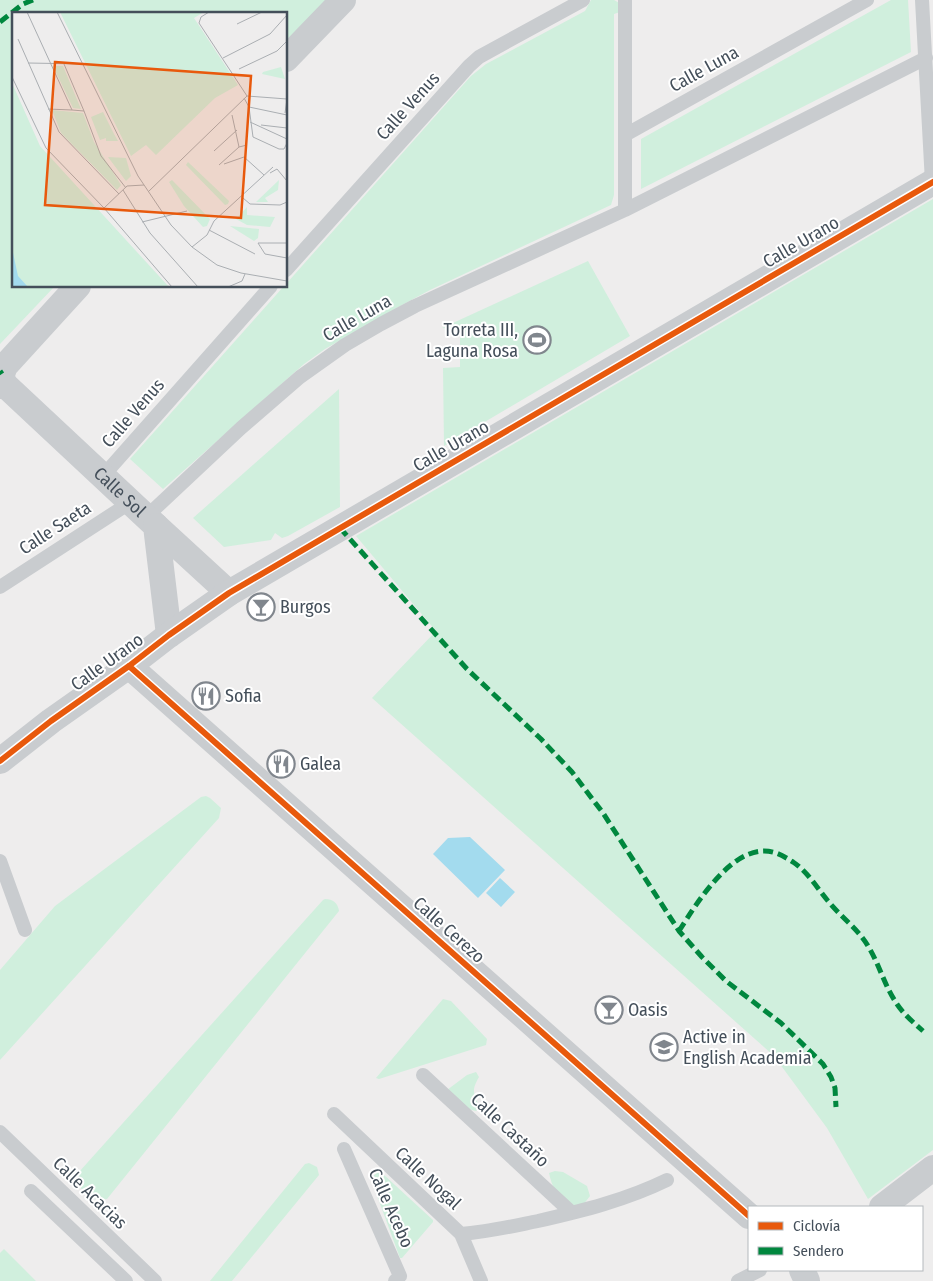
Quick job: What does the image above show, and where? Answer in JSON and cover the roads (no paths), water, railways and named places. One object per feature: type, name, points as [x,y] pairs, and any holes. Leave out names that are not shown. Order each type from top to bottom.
[{"type":"street","points":[[288,57],[343,0]]},
{"type":"street","name":"Calle Urano","points":[[0,760],[129,666],[169,634],[228,593],[933,182]]},
{"type":"street","name":"Calle Sol","points":[[76,288],[5,366],[2,374],[2,385],[145,515],[169,634]]},
{"type":"street","points":[[145,515],[228,593]]},
{"type":"street","name":"Calle Cerezo","points":[[129,666],[748,1215]]},
{"type":"street","points":[[883,1206],[933,1168]]},
{"type":"lane","name":"Calle Venus","points":[[288,268],[469,66],[479,57],[583,0]]},
{"type":"lane","points":[[625,0],[625,210]]},
{"type":"lane","name":"Calle Luna","points":[[625,135],[866,0]]},
{"type":"lane","points":[[922,0],[933,182]]},
{"type":"lane","name":"Calle Luna","points":[[145,515],[240,428],[300,377],[345,345],[415,306],[625,210],[926,58]]},
{"type":"lane","name":"Calle Venus","points":[[103,476],[270,288]]},
{"type":"lane","name":"Calle Saeta","points":[[0,587],[145,515]]},
{"type":"lane","points":[[0,860],[25,930]]},
{"type":"lane","name":"Calle Castaño","points":[[423,1075],[572,1213]]},
{"type":"lane","name":"Calle Nogal","points":[[334,1114],[462,1234],[480,1281]]},
{"type":"lane","name":"Calle Acacias","points":[[0,1132],[155,1281]]},
{"type":"lane","name":"Calle Acebo","points":[[344,1149],[400,1276],[396,1281]]},
{"type":"lane","points":[[462,1234],[503,1228],[572,1213],[624,1198],[667,1180]]},
{"type":"lane","points":[[31,1191],[126,1281]]},
{"type":"lane","points":[[738,1281],[758,1271]]},
{"type":"water","points":[[470,837],[505,870],[478,898],[433,854],[448,838]]},
{"type":"water","points":[[500,878],[515,892],[501,907],[486,893]]},
{"type":"place","name":"Torreta III, Laguna Rosa","points":[[537,340]]},
{"type":"place","name":"Burgos","points":[[261,607]]},
{"type":"place","name":"Sofia","points":[[206,696]]},
{"type":"place","name":"Galea","points":[[281,764]]},
{"type":"place","name":"Oasis","points":[[609,1010]]},
{"type":"place","name":"Active in English Academia","points":[[664,1047]]}]
